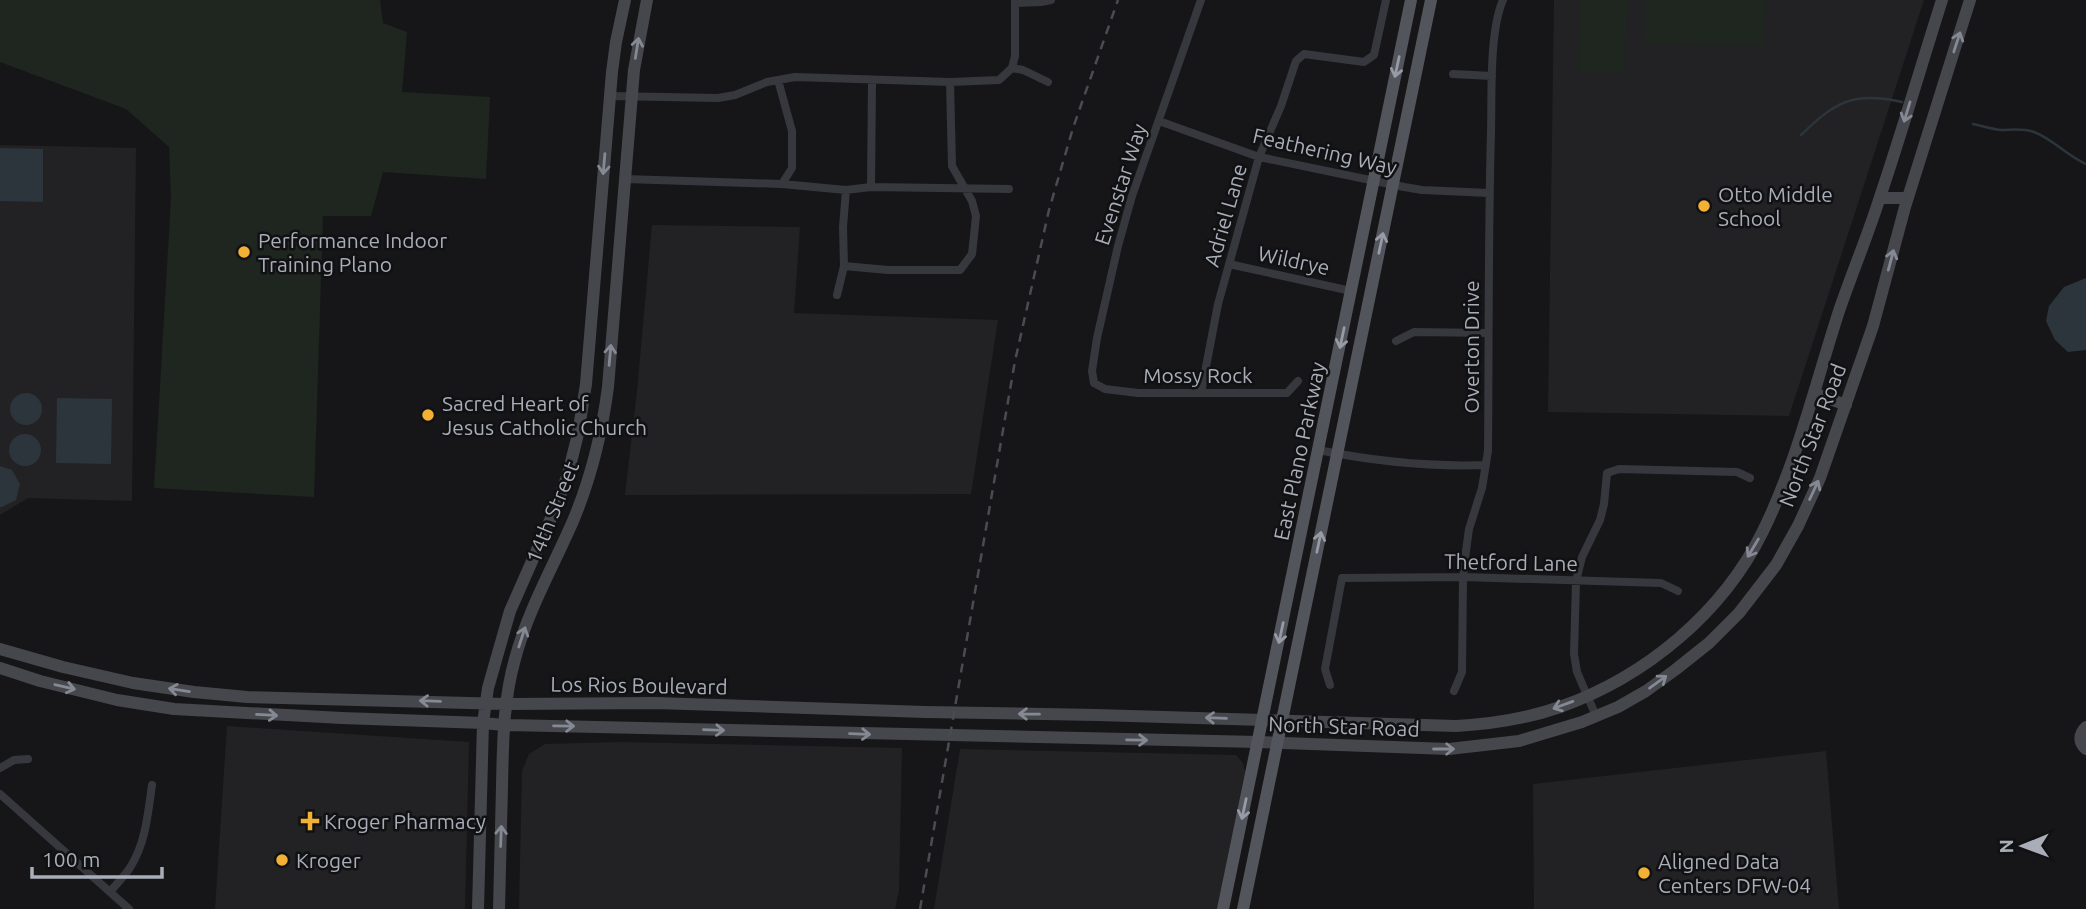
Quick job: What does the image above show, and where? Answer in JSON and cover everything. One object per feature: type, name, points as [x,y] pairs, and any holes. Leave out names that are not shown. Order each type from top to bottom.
[{"type":"main road","name":"14th Street","points":[[478,909],[485,703],[510,611],[547,529],[570,466],[578,434],[586,384],[610,96],[616,42],[625,0]]},
{"type":"main road","name":"14th Street","points":[[499,909],[506,704],[523,631],[585,489],[596,451],[608,387],[632,97],[637,49],[647,0]]},
{"type":"main road","name":"East Plano Parkway","points":[[1223,909],[1411,0]]},
{"type":"main road","name":"East Plano Parkway","points":[[1243,909],[1431,0]]},
{"type":"main road","name":"North Star Road","points":[[1283,721],[1456,726],[1526,717],[1586,696],[1621,679],[1697,622],[1723,594],[1762,533],[1774,508],[1880,198],[1942,0]]},
{"type":"main road","name":"North Star Road","points":[[1258,742],[1449,749],[1538,737],[1619,707],[1656,684],[1709,643],[1742,610],[1776,565],[1820,478],[1873,326],[1908,198],[1970,0]]},
{"type":"main road","points":[[1884,184],[1908,198]]},
{"type":"main road","points":[[1880,198],[1908,198]]},
{"type":"main road","points":[[595,277],[617,280]]},
{"type":"main road","points":[[586,384],[608,387]]},
{"type":"main road","points":[[1814,393],[1846,405]]},
{"type":"main road","points":[[547,529],[565,538]]},
{"type":"main road","points":[[1290,590],[1308,594]]},
{"type":"main road","name":"Los Rios Boulevard","points":[[0,649],[133,683],[247,696],[506,704],[672,704],[1283,721]]},
{"type":"main road","name":"Los Rios Boulevard","points":[[0,668],[40,681],[145,706],[243,714],[504,725],[1258,742]]},
{"type":"main road","points":[[243,714],[247,696]]},
{"type":"main road","points":[[341,698],[342,718]]},
{"type":"main road","points":[[672,704],[675,729]]},
{"type":"main road","points":[[791,732],[792,708]]},
{"type":"main road","points":[[1096,739],[1097,715]]},
{"type":"main road","points":[[1474,725],[1477,747]]},
{"type":"main road","points":[[2086,727],[2080,738],[2086,749]]},
{"type":"main road","points":[[478,887],[500,887]]},
{"type":"street","points":[[610,96],[718,98],[735,95],[766,82],[795,77],[950,82],[999,80],[1012,68],[1015,56],[1015,1],[1051,0]]},
{"type":"street","name":"Evenstar Way","points":[[1094,383],[1092,371],[1097,338],[1132,196],[1201,0]]},
{"type":"street","name":"Adriel Lane","points":[[1201,393],[1228,264],[1259,157],[1281,106],[1296,61],[1304,54],[1364,62],[1374,55],[1386,0]]},
{"type":"street","name":"Overton Drive","points":[[1454,691],[1462,672],[1463,577],[1469,529],[1482,488],[1488,451],[1492,76],[1503,0]]},
{"type":"street","points":[[1012,68],[1023,70],[1048,82]]},
{"type":"street","points":[[1453,74],[1492,76]]},
{"type":"street","points":[[778,80],[792,131],[792,168],[782,184]]},
{"type":"street","points":[[871,187],[872,80]]},
{"type":"street","points":[[844,266],[888,270],[960,270],[972,254],[976,223],[974,208],[952,166],[950,82]]},
{"type":"street","name":"Feathering Way","points":[[1159,121],[1259,157],[1422,190],[1489,193]]},
{"type":"street","points":[[625,179],[782,184],[846,190],[871,187],[1009,189]]},
{"type":"street","points":[[837,295],[844,266],[846,190]]},
{"type":"street","name":"Wildrye","points":[[1228,264],[1351,291]]},
{"type":"street","points":[[1396,341],[1415,332],[1488,333]]},
{"type":"street","name":"Mossy Rock","points":[[1094,383],[1105,389],[1138,393],[1287,393],[1298,381]]},
{"type":"street","points":[[1318,450],[1403,462],[1456,466],[1485,464]]},
{"type":"street","points":[[1596,716],[1577,672],[1574,654],[1576,581],[1582,557],[1602,512],[1607,473],[1619,469],[1737,472],[1750,478]]},
{"type":"street","name":"Thetford Lane","points":[[1330,685],[1325,669],[1342,578],[1463,577],[1661,583],[1678,592]]},
{"type":"street","points":[[0,768],[14,760],[28,759]]},
{"type":"street","points":[[110,892],[131,867],[137,855],[144,834],[152,785]]},
{"type":"street","points":[[0,794],[129,909]]},
{"type":"shaded area","name":"Performance Indoor Training Plano","points":[[0,0],[380,0],[383,23],[407,32],[402,92],[490,97],[486,179],[383,172],[371,216],[323,216],[314,497],[154,488],[171,198],[169,147],[126,109],[0,62]]},
{"type":"shaded area","name":"Otto Middle School","points":[[1554,0],[1924,0],[1789,416],[1548,412]]},
{"type":"shaded area","points":[[1579,0],[1627,0],[1625,73],[1578,72]]},
{"type":"shaded area","points":[[1646,0],[1765,0],[1764,46],[1646,44]]},
{"type":"shaded area","points":[[0,145],[136,148],[132,501],[28,498],[0,515]]},
{"type":"shaded area","points":[[0,148],[43,149],[43,202],[0,201]]},
{"type":"shaded area","points":[[652,225],[800,227],[794,313],[998,320],[971,494],[625,495]]},
{"type":"shaded area","points":[[2086,278],[2086,350],[2068,352],[2055,340],[2046,321],[2049,306],[2064,287]]},
{"type":"shaded area","points":[[26,393],[37,398],[42,409],[37,420],[26,425],[15,420],[10,409],[15,398]]},
{"type":"shaded area","points":[[57,398],[112,399],[111,464],[56,463]]},
{"type":"shaded area","points":[[25,434],[36,439],[41,450],[36,461],[25,466],[14,461],[9,450],[14,439]]},
{"type":"shaded area","points":[[0,466],[12,470],[20,484],[16,500],[2,507],[0,507]]},
{"type":"shaded area","points":[[227,726],[469,742],[465,909],[215,909]]},
{"type":"shaded area","points":[[621,742],[902,748],[899,890],[895,909],[519,909],[522,771],[529,754],[545,744]]},
{"type":"shaded area","points":[[960,749],[1236,755],[1243,763],[1245,772],[1217,909],[934,909]]},
{"type":"shaded area","points":[[1826,751],[1839,909],[1534,909],[1533,784]]},
{"type":"waterway","points":[[1801,135],[1824,114],[1846,102],[1870,98],[1902,102]]},
{"type":"waterway","points":[[1973,124],[1997,130],[2034,132],[2086,164]]},
{"type":"railway","points":[[920,909],[1015,361],[1049,210],[1073,128],[1118,0]]},
{"type":"place","name":"Otto Middle School","points":[[1704,206]]},
{"type":"place","name":"Performance Indoor Training Plano","points":[[244,252]]},
{"type":"place","name":"Sacred Heart of Jesus Catholic Church","points":[[428,415]]},
{"type":"place","name":"Kroger Pharmacy","points":[[310,821]]},
{"type":"place","name":"Kroger","points":[[282,860]]},
{"type":"place","name":"Aligned Data Centers DFW-04","points":[[1644,873]]}]
